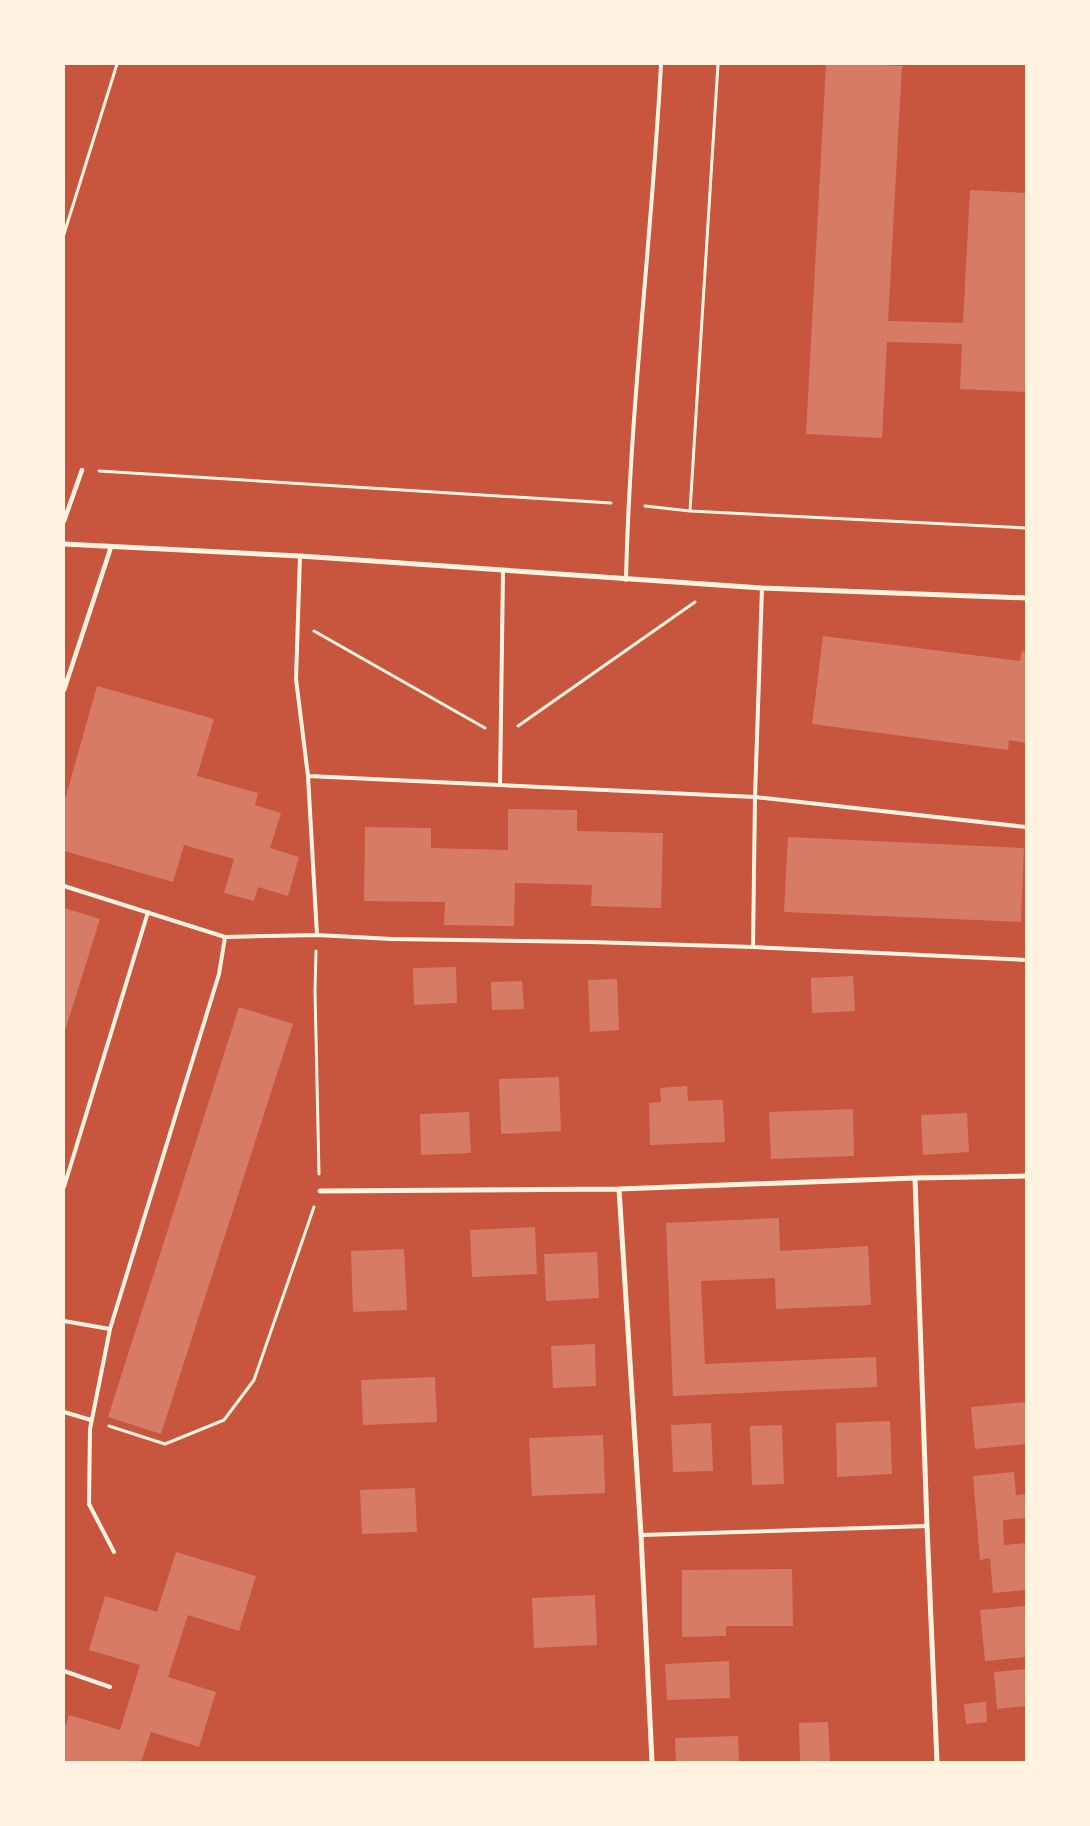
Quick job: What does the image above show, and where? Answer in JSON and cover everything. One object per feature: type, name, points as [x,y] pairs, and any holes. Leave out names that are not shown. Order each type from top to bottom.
[{"type":"street","points":[[64,521],[82,470]]},
{"type":"street","points":[[64,544],[111,548],[300,556],[762,588],[1026,598]]},
{"type":"street","points":[[64,690],[111,548]]},
{"type":"street","points":[[320,1191],[619,1189],[915,1178],[1026,1176]]},
{"type":"street","points":[[915,1178],[926,1526],[938,1762]]},
{"type":"street","points":[[619,1189],[641,1535],[652,1762]]},
{"type":"lane","points":[[626,580],[628,504],[661,64]]},
{"type":"lane","points":[[300,556],[296,679],[308,776],[317,935]]},
{"type":"lane","points":[[500,785],[503,571]]},
{"type":"lane","points":[[753,947],[755,797],[762,588]]},
{"type":"lane","points":[[308,776],[755,797],[1026,827]]},
{"type":"lane","points":[[64,886],[225,937],[317,935],[392,939],[590,942],[753,947],[1026,960]]},
{"type":"lane","points":[[64,1187],[148,912]]},
{"type":"lane","points":[[114,1552],[89,1504],[91,1420],[110,1329],[219,974],[225,937]]},
{"type":"lane","points":[[64,1321],[110,1329]]},
{"type":"lane","points":[[64,1412],[91,1420]]},
{"type":"lane","points":[[641,1535],[926,1526]]},
{"type":"lane","points":[[64,1671],[110,1687]]},
{"type":"path","points":[[64,234],[117,64]]},
{"type":"path","points":[[690,510],[718,64]]},
{"type":"path","points":[[82,470],[628,504],[690,510],[1026,528]]},
{"type":"path","points":[[298,622],[502,737],[697,600]]},
{"type":"path","points":[[91,1420],[165,1444],[224,1420],[254,1380],[320,1191],[314,991],[317,935]]},
{"type":"building","points":[[826,64],[902,66],[888,321],[963,323],[970,190],[1026,193],[1026,392],[960,389],[962,344],[887,342],[882,438],[806,434]]},
{"type":"building","points":[[823,636],[1020,661],[1022,651],[1026,652],[1026,743],[1009,740],[1008,750],[812,724]]},
{"type":"building","points":[[97,686],[214,719],[197,776],[258,793],[255,805],[281,813],[270,848],[299,857],[288,896],[258,887],[254,901],[224,893],[234,859],[184,845],[173,882],[64,851],[64,803]]},
{"type":"building","points":[[508,809],[577,810],[577,831],[663,833],[661,908],[591,906],[592,885],[515,883],[514,926],[444,925],[445,902],[364,901],[365,827],[431,828],[431,848],[508,850]]},
{"type":"building","points":[[788,837],[1024,848],[1021,922],[784,912]]},
{"type":"building","points":[[64,908],[100,919],[64,1034]]},
{"type":"building","points":[[456,967],[457,1003],[414,1005],[413,968]]},
{"type":"building","points":[[853,976],[855,1011],[812,1013],[811,978]]},
{"type":"building","points":[[617,979],[619,1030],[590,1032],[588,980]]},
{"type":"building","points":[[522,981],[524,1009],[492,1010],[491,982]]},
{"type":"building","points":[[239,1007],[293,1024],[161,1434],[108,1417]]},
{"type":"building","points":[[559,1077],[561,1131],[501,1134],[499,1079]]},
{"type":"building","points":[[687,1086],[688,1101],[723,1100],[725,1142],[650,1145],[649,1103],[661,1102],[660,1088]]},
{"type":"building","points":[[853,1109],[854,1156],[771,1159],[769,1112]]},
{"type":"building","points":[[469,1112],[471,1153],[421,1155],[420,1114]]},
{"type":"building","points":[[967,1113],[969,1152],[923,1155],[921,1115]]},
{"type":"building","points":[[779,1218],[780,1251],[868,1246],[871,1305],[776,1309],[775,1278],[701,1281],[705,1364],[876,1357],[877,1387],[673,1396],[666,1223]]},
{"type":"building","points":[[535,1227],[537,1274],[472,1277],[470,1230]]},
{"type":"building","points":[[404,1249],[407,1310],[353,1312],[351,1251]]},
{"type":"building","points":[[597,1252],[599,1298],[546,1301],[544,1254]]},
{"type":"building","points":[[595,1344],[596,1386],[553,1388],[551,1346]]},
{"type":"building","points":[[435,1377],[437,1422],[363,1425],[361,1380]]},
{"type":"building","points":[[1026,1402],[1026,1444],[975,1449],[971,1407]]},
{"type":"building","points":[[890,1421],[892,1474],[837,1477],[836,1423]]},
{"type":"building","points":[[711,1423],[713,1471],[673,1472],[671,1425]]},
{"type":"building","points":[[782,1425],[784,1484],[752,1485],[750,1426]]},
{"type":"building","points":[[603,1435],[605,1493],[532,1496],[529,1438]]},
{"type":"building","points":[[1014,1472],[1016,1495],[1026,1494],[1026,1518],[1003,1520],[1004,1545],[1026,1543],[1026,1590],[993,1593],[990,1558],[980,1560],[973,1476]]},
{"type":"building","points":[[415,1488],[417,1532],[362,1534],[360,1490]]},
{"type":"building","points":[[176,1552],[256,1576],[239,1631],[188,1615],[168,1677],[216,1692],[199,1747],[151,1732],[141,1762],[64,1762],[64,1730],[69,1715],[120,1730],[140,1665],[89,1650],[105,1596],[157,1612]]},
{"type":"building","points":[[792,1569],[793,1626],[726,1626],[726,1636],[682,1637],[682,1570]]},
{"type":"building","points":[[595,1595],[597,1645],[534,1648],[532,1598]]},
{"type":"building","points":[[1026,1606],[1026,1657],[985,1661],[980,1610]]},
{"type":"building","points":[[729,1661],[730,1698],[667,1700],[665,1664]]},
{"type":"building","points":[[1026,1669],[1026,1706],[997,1709],[994,1672]]},
{"type":"building","points":[[986,1702],[987,1722],[966,1724],[964,1704]]},
{"type":"building","points":[[828,1722],[830,1762],[800,1762],[799,1723]]},
{"type":"building","points":[[738,1736],[739,1762],[676,1762],[675,1738]]}]
